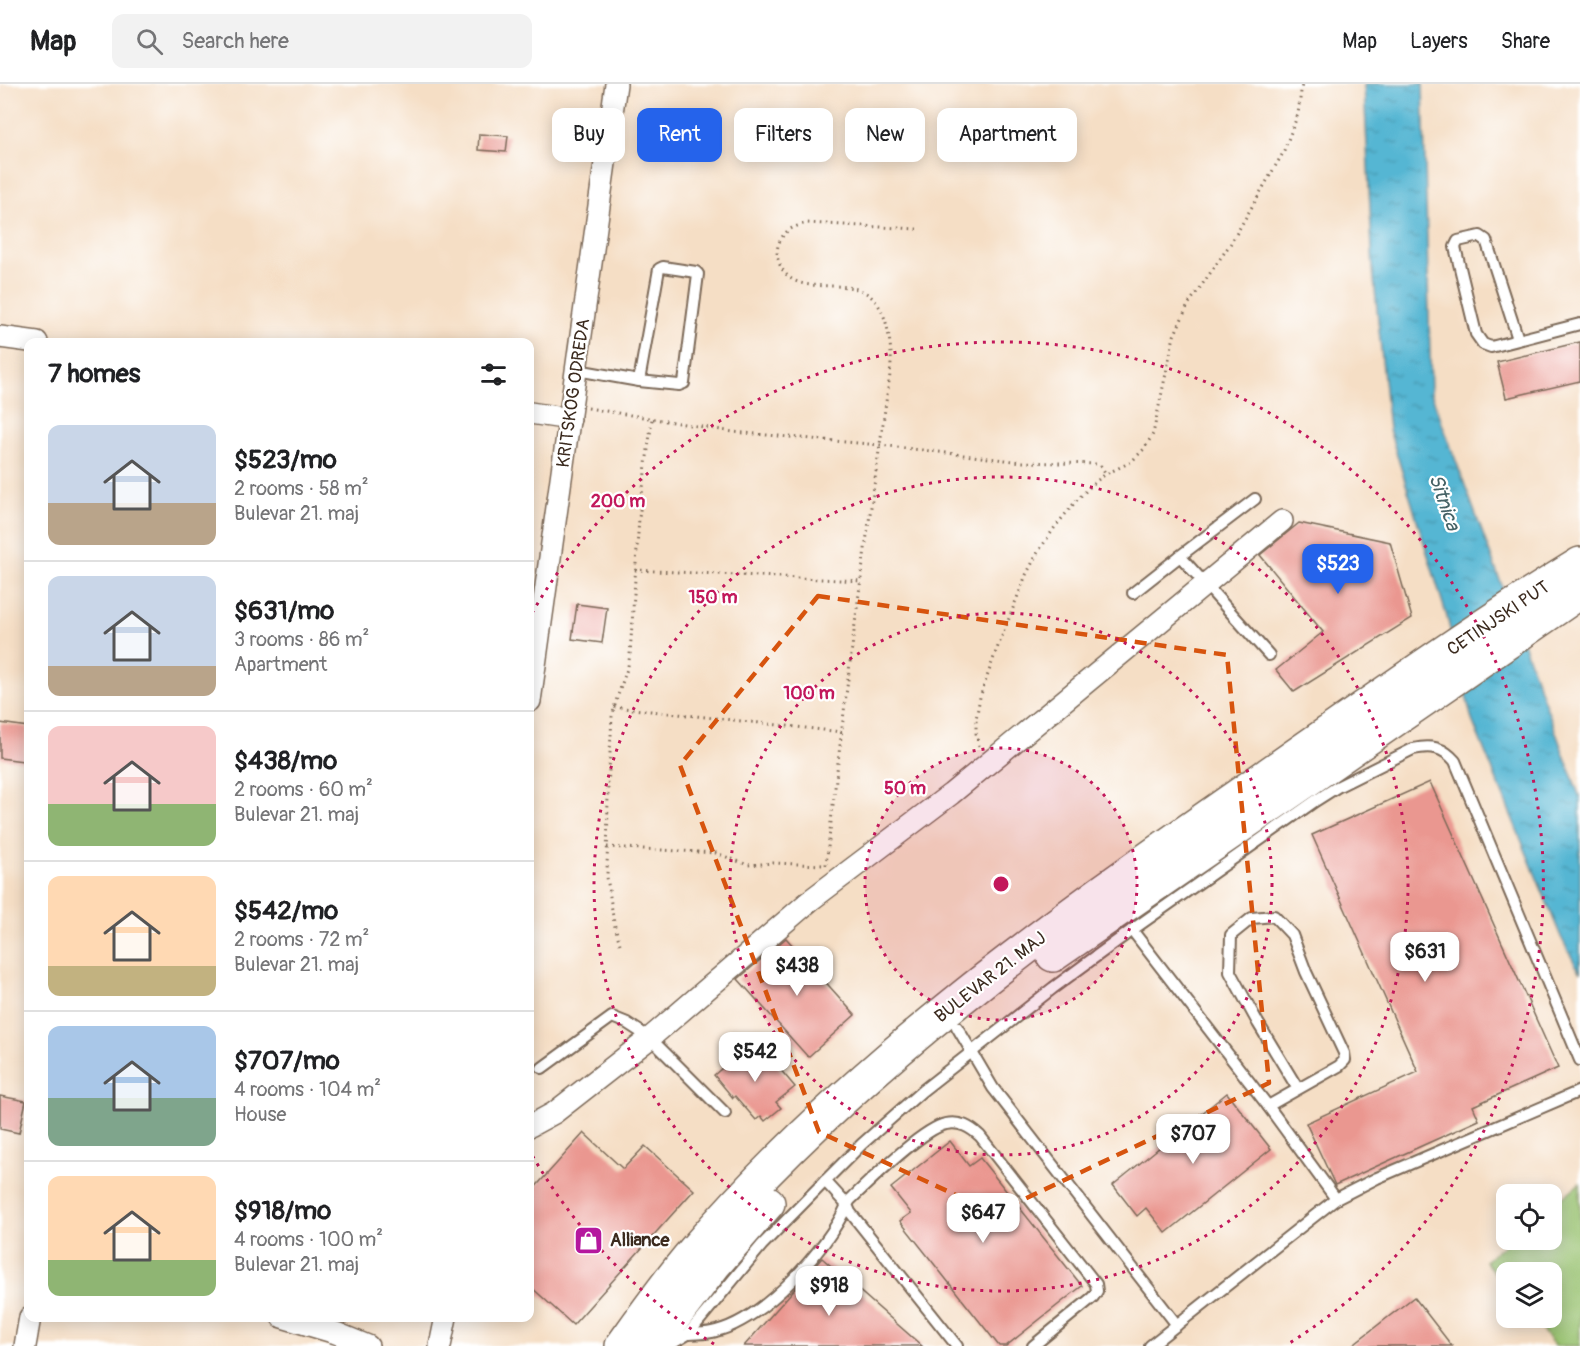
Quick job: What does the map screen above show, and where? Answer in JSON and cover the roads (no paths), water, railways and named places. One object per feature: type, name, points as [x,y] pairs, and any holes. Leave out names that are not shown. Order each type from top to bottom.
[{"type":"main road","name":"CETINJSKI PUT","points":[[1423,683],[1536,607],[1580,564]]},
{"type":"main road","points":[[1536,607],[1580,592]]},
{"type":"main road","name":"BULEVAR 21. MAJ","points":[[669,1345],[714,1265],[798,1172],[864,1108],[965,1039],[1031,970],[1331,777],[1423,683]]},
{"type":"main road","name":"BULEVAR 21. MAJ","points":[[622,1346],[693,1252],[720,1222],[816,1124],[883,1063],[962,997],[1041,936],[1180,836],[1423,683]]},
{"type":"street","name":"KRITSKOG ODREDA","points":[[534,673],[616,84]]},
{"type":"street","points":[[0,337],[24,340]]},
{"type":"street","points":[[534,413],[571,412]]},
{"type":"street","points":[[534,1124],[554,1113],[650,1038],[803,907],[830,874],[951,794],[1282,521]]},
{"type":"street","points":[[25,1346],[29,1322]]},
{"type":"street","points":[[299,1322],[368,1346]]},
{"type":"street","points":[[440,1346],[445,1322]]},
{"type":"lane","points":[[1518,339],[1486,240],[1480,236],[1458,241],[1455,247],[1476,334],[1482,344],[1491,347],[1580,324]]},
{"type":"lane","points":[[577,370],[639,381],[679,385],[684,383],[698,274],[696,272],[663,267],[659,269],[639,381]]},
{"type":"lane","points":[[1133,593],[1255,499]]},
{"type":"lane","points":[[1180,556],[1269,655]]},
{"type":"lane","points":[[669,1345],[688,1334],[762,1245],[862,1144],[922,1091],[965,1039],[1053,988],[1314,801],[1331,777],[1413,749],[1426,746],[1436,747],[1450,754],[1459,768],[1580,1060]]},
{"type":"lane","points":[[1268,1106],[1339,1066],[1345,1060],[1344,1053],[1306,972],[1292,935],[1274,916],[1252,918],[1231,935],[1230,972],[1298,1089]]},
{"type":"lane","points":[[1132,930],[1268,1106],[1336,1199]]},
{"type":"lane","points":[[542,1068],[612,1017],[627,1023],[650,1038],[725,1113]]},
{"type":"lane","points":[[965,1039],[993,1088],[1177,1325]]},
{"type":"lane","points":[[1150,1346],[1336,1199],[1377,1178],[1580,1091]]},
{"type":"lane","points":[[688,1334],[714,1332],[732,1326],[750,1316],[786,1287],[823,1245],[841,1219],[850,1200],[891,1162],[933,1128],[955,1123],[966,1125],[987,1145],[1096,1284],[1097,1292],[1093,1298],[1033,1346]]},
{"type":"lane","points":[[825,1181],[847,1205],[850,1212],[957,1346]]},
{"type":"water","name":"Sitnica","points":[[1364,84],[1423,84],[1431,393],[1580,798],[1580,973],[1561,937],[1472,720],[1447,617],[1389,429],[1373,269]]},
{"type":"place","name":"Alliance","points":[[589,1240]]}]
